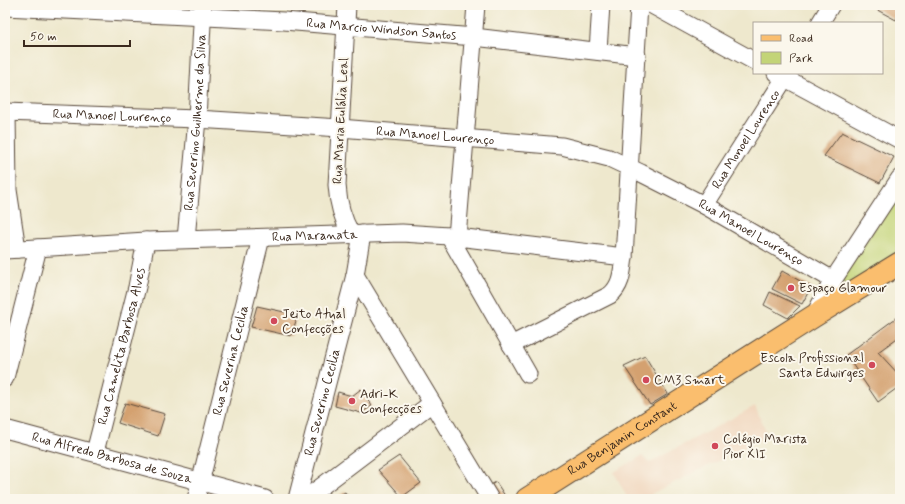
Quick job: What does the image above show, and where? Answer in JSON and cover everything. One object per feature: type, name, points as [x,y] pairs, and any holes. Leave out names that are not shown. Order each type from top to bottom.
[{"type":"main road","name":"Rua Benjamin Constant","points":[[527,499],[900,263]]},
{"type":"street","name":"Rua Maria Eulália Leal","points":[[347,5],[340,128],[338,201],[345,222],[357,234]]},
{"type":"street","points":[[476,5],[466,137],[453,236],[528,374]]},
{"type":"street","points":[[598,51],[601,5]]},
{"type":"street","points":[[511,345],[610,295],[617,290],[624,257],[639,5]]},
{"type":"street","points":[[652,5],[753,60]]},
{"type":"street","points":[[821,22],[831,5]]},
{"type":"street","name":"Rua Marcio Windson Santos","points":[[5,7],[203,10],[346,27],[474,37],[637,56]]},
{"type":"street","name":"Rua Severino Guilherme da Silva","points":[[186,239],[197,119],[203,10]]},
{"type":"street","points":[[783,75],[900,140]]},
{"type":"street","name":"Rua Monoel Lourenco","points":[[704,205],[783,75]]},
{"type":"street","points":[[6,112],[11,249]]},
{"type":"street","name":"Rua Manoel Lourenço","points":[[6,112],[197,119],[466,137],[562,146],[588,152],[630,168],[704,205],[833,280]]},
{"type":"street","points":[[814,316],[833,280],[900,178]]},
{"type":"street","name":"Rua Maranata","points":[[11,249],[186,239],[402,233],[453,236],[624,257]]},
{"type":"street","name":"Rua Severino Cecilia","points":[[297,499],[355,275],[357,234]]},
{"type":"street","name":"Rua Severina Cecilia","points":[[196,499],[261,238]]},
{"type":"street","name":"Rua Camelita Barbosa Alves","points":[[95,452],[137,287],[146,241]]},
{"type":"street","points":[[5,378],[38,248]]},
{"type":"street","points":[[355,275],[490,499]]},
{"type":"street","points":[[305,499],[432,403]]},
{"type":"street","name":"Rua Alfredo Barbosa de Souza","points":[[5,429],[265,499]]},
{"type":"shaded area","name":"Colégio Marista Pior XII","points":[[755,406],[768,436],[651,494],[654,499],[628,499],[614,472],[642,456],[649,463]]},
{"type":"green space","points":[[900,190],[900,256],[849,285],[842,282],[842,277]]},
{"type":"building","points":[[868,5],[900,5],[900,11],[896,20]]},
{"type":"building","points":[[842,132],[894,157],[880,183],[824,156]]},
{"type":"building","name":"Espaço Glamour","points":[[782,271],[811,287],[802,304],[772,289]]},
{"type":"building","points":[[770,292],[800,306],[788,318],[764,305]]},
{"type":"building","name":"Jeito Atual Confecções","points":[[257,306],[298,315],[291,336],[251,327]]},
{"type":"building","name":"Escola Profissional Santa Edwirges","points":[[900,315],[900,336],[878,352],[900,376],[900,386],[878,402],[846,355]]},
{"type":"building","name":"CM3 Smart","points":[[645,356],[668,394],[650,405],[624,366]]},
{"type":"building","name":"Adri-K Confecções","points":[[361,389],[372,406],[361,413],[335,406],[338,392],[352,396]]},
{"type":"building","points":[[125,403],[165,414],[158,436],[118,423]]},
{"type":"building","points":[[399,456],[421,483],[402,497],[378,470]]},
{"type":"building","points":[[496,482],[507,499],[494,499],[487,487]]},
{"type":"building","points":[[345,492],[350,499],[334,499]]},
{"type":"place","name":"Espaço Glamour","points":[[791,288]]},
{"type":"place","name":"Jeito Atual Confecções","points":[[274,321]]},
{"type":"place","name":"Escola Profissional Santa Edwirges","points":[[872,365]]},
{"type":"place","name":"CM3 Smart","points":[[646,380]]},
{"type":"place","name":"Adri-K Confecções","points":[[352,401]]},
{"type":"place","name":"Colégio Marista Pior XII","points":[[715,446]]}]
